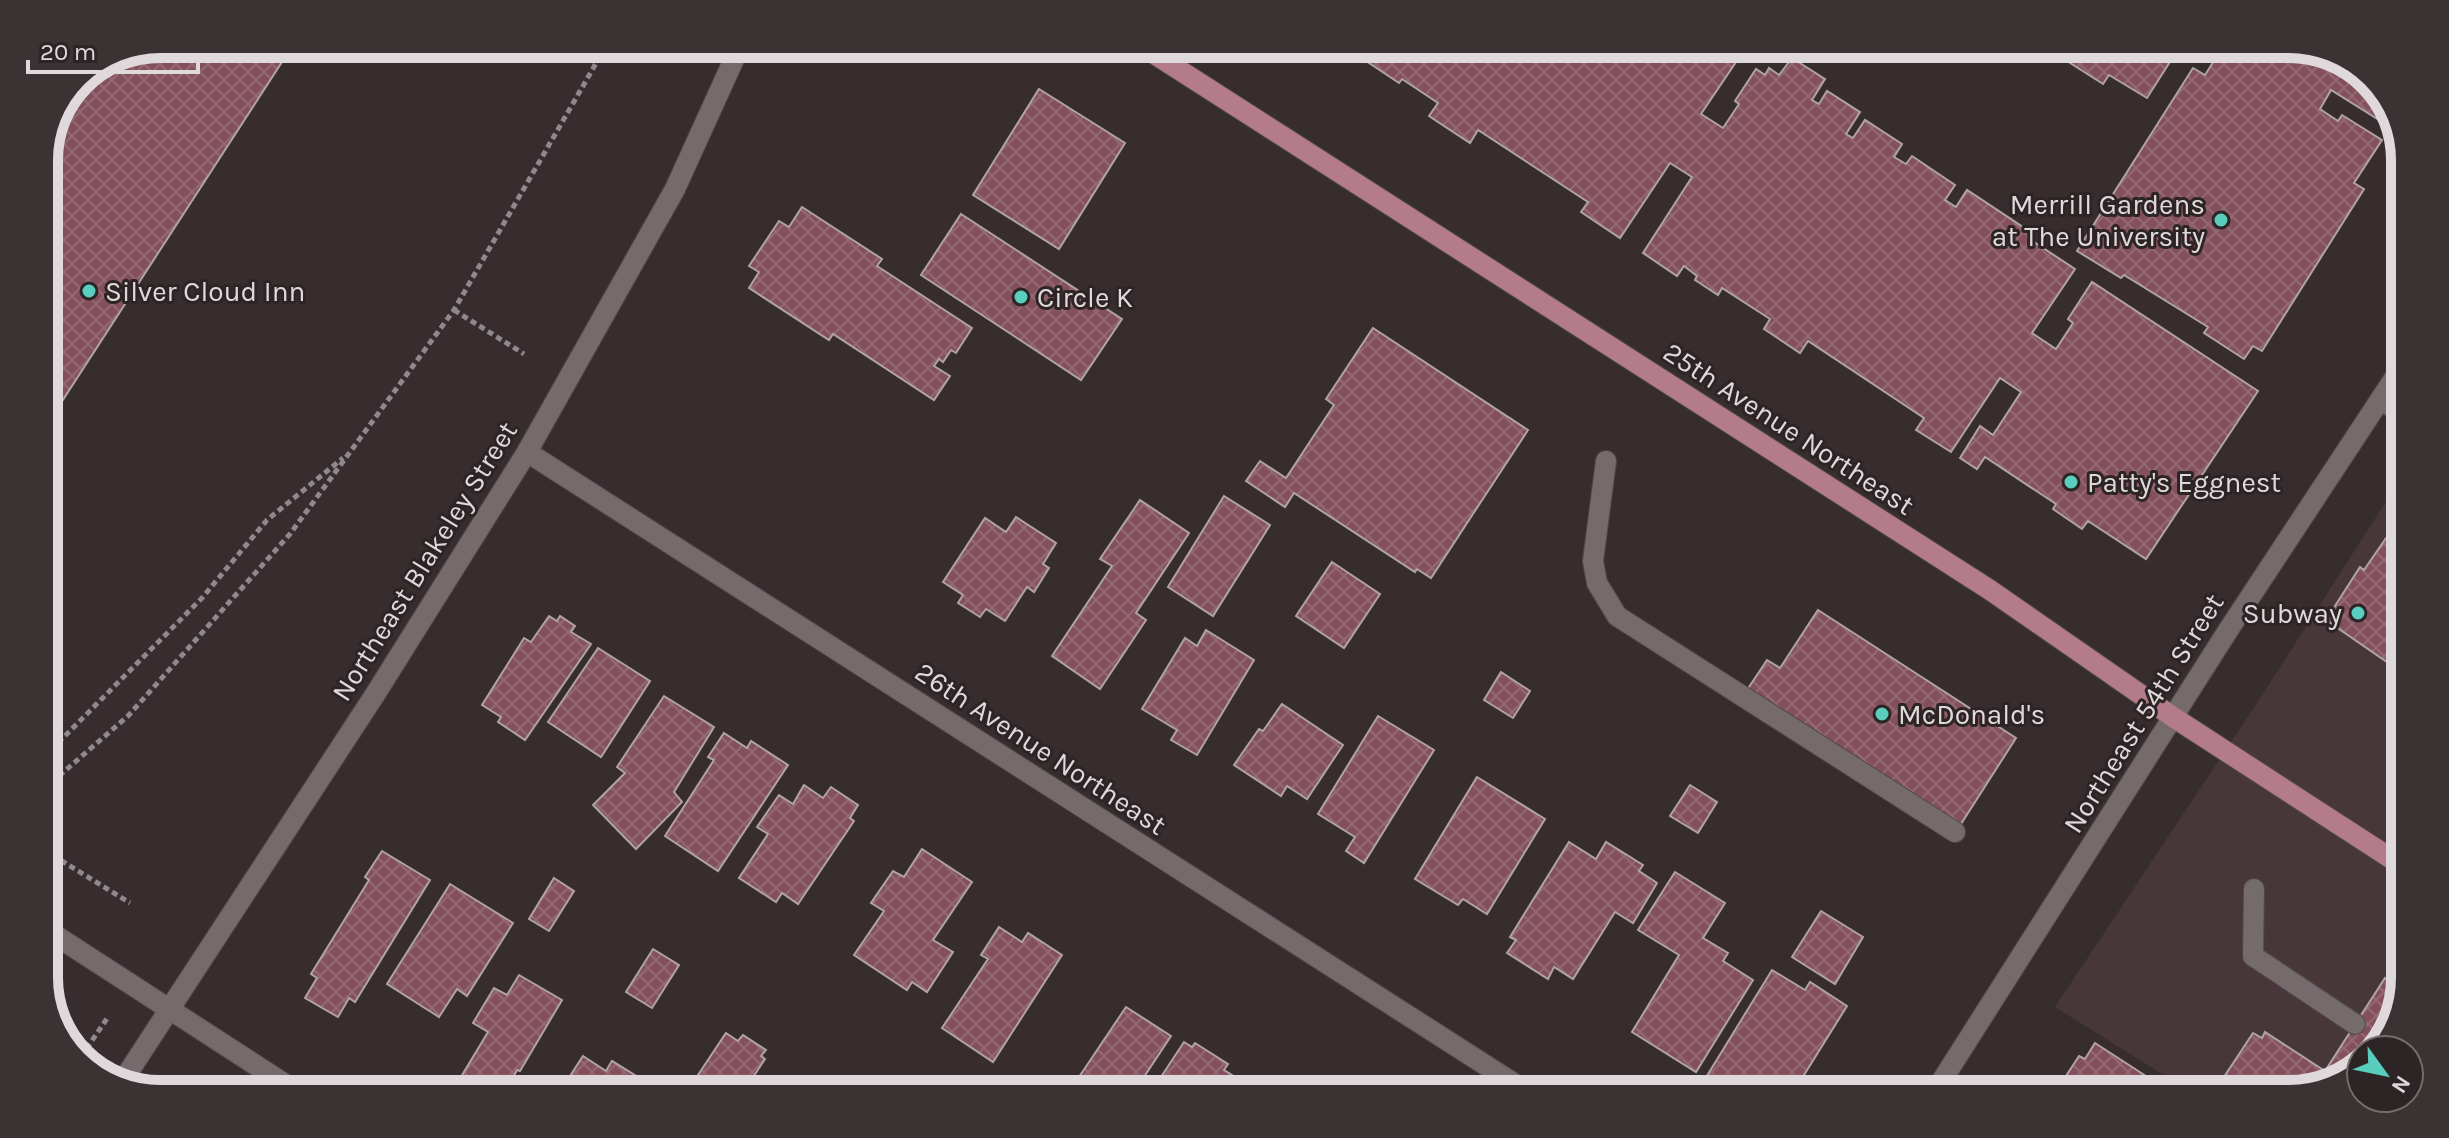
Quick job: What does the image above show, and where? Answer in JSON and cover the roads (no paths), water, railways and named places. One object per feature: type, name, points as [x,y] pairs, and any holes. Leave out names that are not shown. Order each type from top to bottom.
[{"type":"main road","name":"25th Avenue Northeast","points":[[1161,58],[1990,590],[2173,717],[2391,858]]},
{"type":"street","name":"Northeast Blakeley Street","points":[[127,1074],[376,693],[527,452],[675,189],[735,58]]},
{"type":"street","name":"Northeast 54th Street","points":[[1942,1080],[2173,717],[2391,383]]},
{"type":"street","points":[[2380,400],[2391,406]]},
{"type":"street","name":"26th Avenue Northeast","points":[[527,452],[1509,1080]]},
{"type":"street","points":[[1606,461],[1593,561],[1597,583],[1617,616],[1955,832]]},
{"type":"street","points":[[2254,889],[2253,956],[2355,1024]]},
{"type":"street","points":[[58,937],[279,1080]]},
{"type":"place","name":"Merrill Gardens at The University","points":[[2221,220]]},
{"type":"place","name":"Silver Cloud Inn","points":[[89,291]]},
{"type":"place","name":"Circle K","points":[[1021,297]]},
{"type":"place","name":"Patty's Eggnest","points":[[2071,482]]},
{"type":"place","name":"Subway","points":[[2358,613]]},
{"type":"place","name":"McDonald's","points":[[1882,714]]}]
